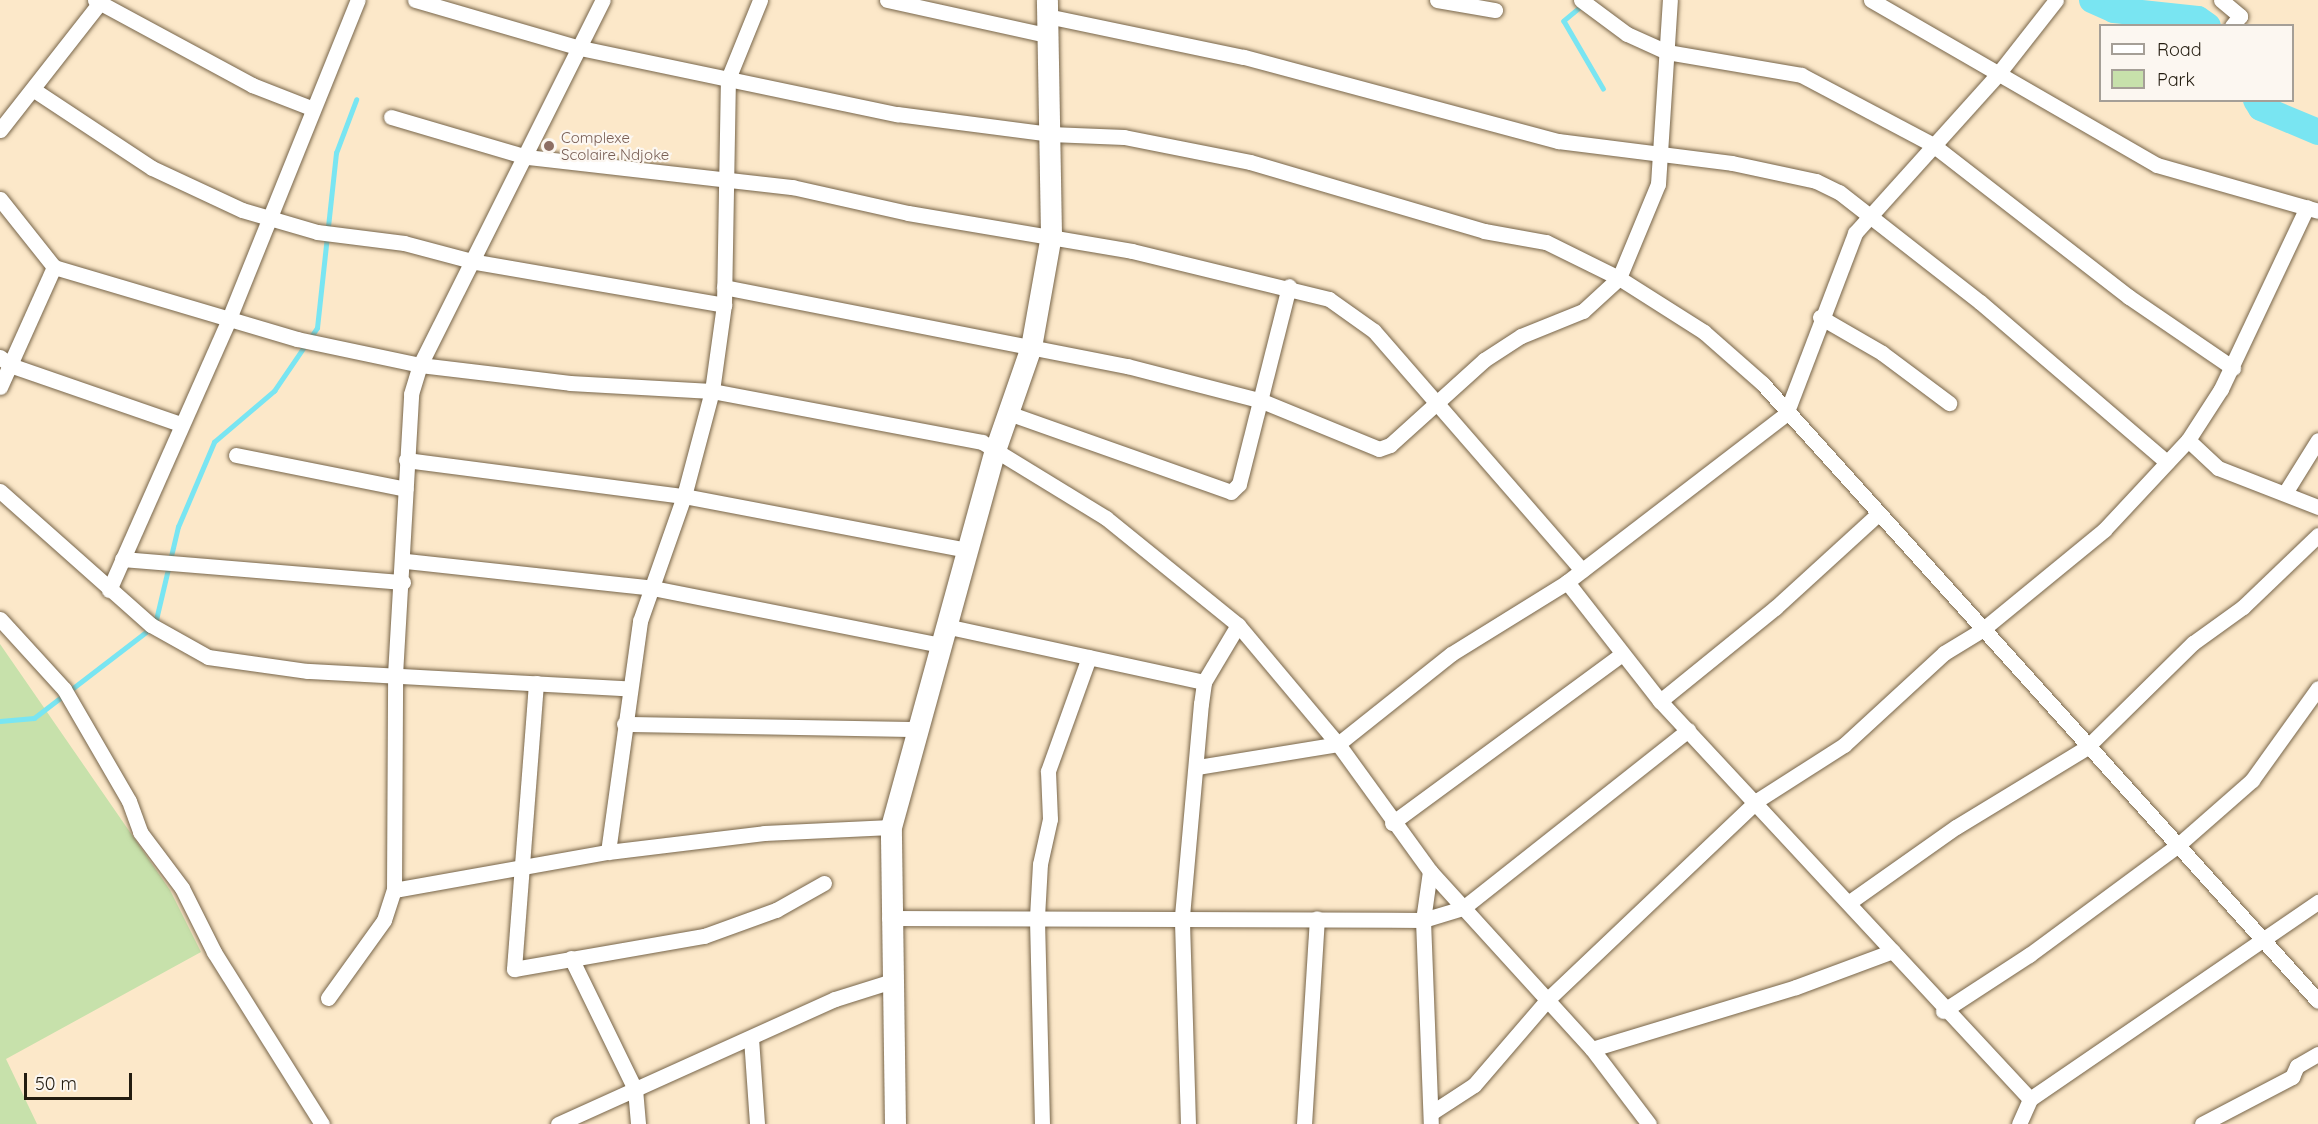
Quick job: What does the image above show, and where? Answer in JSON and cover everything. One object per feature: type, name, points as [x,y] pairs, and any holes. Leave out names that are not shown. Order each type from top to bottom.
[{"type":"street","points":[[109,590],[180,424],[228,321],[311,108],[358,0]]},
{"type":"street","points":[[414,0],[580,48],[897,114],[1050,135],[1124,136],[1250,162],[1484,231],[1546,242],[1619,278],[1727,350],[1878,514],[2086,748],[2267,941],[2318,1001]]},
{"type":"street","points":[[328,998],[384,920],[394,890],[395,675],[406,561],[406,460],[411,394],[420,365],[476,262],[603,0]]},
{"type":"street","points":[[608,852],[627,688],[653,588],[684,496],[712,391],[724,305],[722,178],[728,79],[760,0]]},
{"type":"street","points":[[887,0],[1046,17],[1244,57],[1558,141],[1661,152],[1816,181],[1868,216],[1980,302],[2167,462]]},
{"type":"street","points":[[1437,0],[1495,10]]},
{"type":"street","points":[[724,287],[1031,347],[1262,400],[1379,449],[1390,444],[1432,403],[1521,336],[1583,311],[1619,278],[1658,184],[1670,0]]},
{"type":"street","points":[[1431,1119],[1474,1084],[1547,1000],[1758,800],[1844,745],[1944,653],[1982,630],[2104,530],[2188,440],[2233,368],[2313,209],[2192,179],[2157,165],[1871,0]]},
{"type":"street","points":[[1198,767],[1338,744],[1451,654],[1567,582],[1786,414],[1844,252],[1868,216],[1998,74],[2056,0]]},
{"type":"street","points":[[2221,0],[2240,16],[2234,24]]},
{"type":"street","points":[[1,127],[34,90],[99,1],[252,85],[311,108]]},
{"type":"street","points":[[1584,2],[1627,34],[1667,52],[1801,75],[1933,145],[2138,304],[2233,368]]},
{"type":"street","points":[[895,1124],[889,982],[891,827],[942,635],[994,453],[1011,414],[1031,347],[1051,236],[1046,17]]},
{"type":"street","points":[[34,90],[152,168],[268,217],[326,233],[404,243],[476,262],[724,305]]},
{"type":"street","points":[[391,117],[527,157],[722,178],[1051,236],[1289,286],[1351,310],[1582,570]]},
{"type":"street","points":[[0,199],[54,267],[228,321],[311,342],[420,365],[570,383],[712,391],[968,437],[1106,518],[1238,625],[1338,744],[1392,823],[1430,871],[1592,1049],[1649,1124]]},
{"type":"street","points":[[0,387],[5,361],[54,267]]},
{"type":"street","points":[[1011,414],[1231,492],[1239,484],[1289,286]]},
{"type":"street","points":[[1820,317],[1882,353],[1949,403]]},
{"type":"street","points":[[5,361],[180,424]]},
{"type":"street","points":[[2188,440],[2218,468],[2318,507]]},
{"type":"street","points":[[2284,493],[2318,440]]},
{"type":"street","points":[[236,454],[406,489]]},
{"type":"street","points":[[406,460],[684,496],[966,550]]},
{"type":"street","points":[[0,491],[109,590],[154,627],[185,648],[227,661],[395,675],[627,688]]},
{"type":"street","points":[[1660,700],[1775,608],[1878,514]]},
{"type":"street","points":[[1851,901],[1956,827],[2086,748],[2193,644],[2242,607],[2318,535]]},
{"type":"street","points":[[122,559],[403,582]]},
{"type":"street","points":[[406,561],[653,588],[1089,657],[1204,682]]},
{"type":"street","points":[[1567,582],[1660,700],[1758,800],[1851,901],[1943,1011],[2030,1099]]},
{"type":"street","points":[[0,620],[64,689],[140,832],[182,888],[214,952],[322,1124]]},
{"type":"street","points":[[1188,1124],[1182,916],[1198,767],[1204,682],[1238,625]]},
{"type":"street","points":[[1392,823],[1622,654]]},
{"type":"street","points":[[1042,1124],[1037,917],[1040,864],[1050,819],[1048,771],[1089,657]]},
{"type":"street","points":[[536,683],[520,867],[514,969],[704,936],[776,910],[824,883]]},
{"type":"street","points":[[1943,1011],[2029,955],[2177,846],[2252,780],[2318,688]]},
{"type":"street","points":[[624,724],[917,729]]},
{"type":"street","points":[[889,918],[1182,916],[1423,920],[1463,908],[1688,730]]},
{"type":"street","points":[[394,890],[608,852],[764,833],[891,827]]},
{"type":"street","points":[[1430,871],[1423,920],[1431,1119]]},
{"type":"street","points":[[2019,1124],[2030,1099],[2267,941],[2318,902]]},
{"type":"street","points":[[1304,1124],[1317,918]]},
{"type":"street","points":[[1592,1049],[1796,987],[1893,951]]},
{"type":"street","points":[[571,958],[635,1089],[638,1124]]},
{"type":"street","points":[[558,1124],[867,986],[889,982]]},
{"type":"street","points":[[751,1038],[757,1124]]},
{"type":"street","points":[[2202,1124],[2292,1077],[2297,1066],[2318,1054]]},
{"type":"green space","points":[[0,644],[170,890],[201,952],[6,1059],[37,1124],[0,1124]]},
{"type":"waterway","points":[[2092,0],[2114,10],[2198,19],[2205,24]]},
{"type":"waterway","points":[[1583,5],[1564,21],[1603,88]]},
{"type":"waterway","points":[[155,624],[178,527],[214,442],[274,391],[317,328],[336,153],[356,100]]},
{"type":"waterway","points":[[2257,102],[2261,108],[2318,132]]},
{"type":"waterway","points":[[0,721],[34,718],[150,629]]},
{"type":"place","name":"Complexe Scolaire Ndjoke","points":[[549,146]]}]
